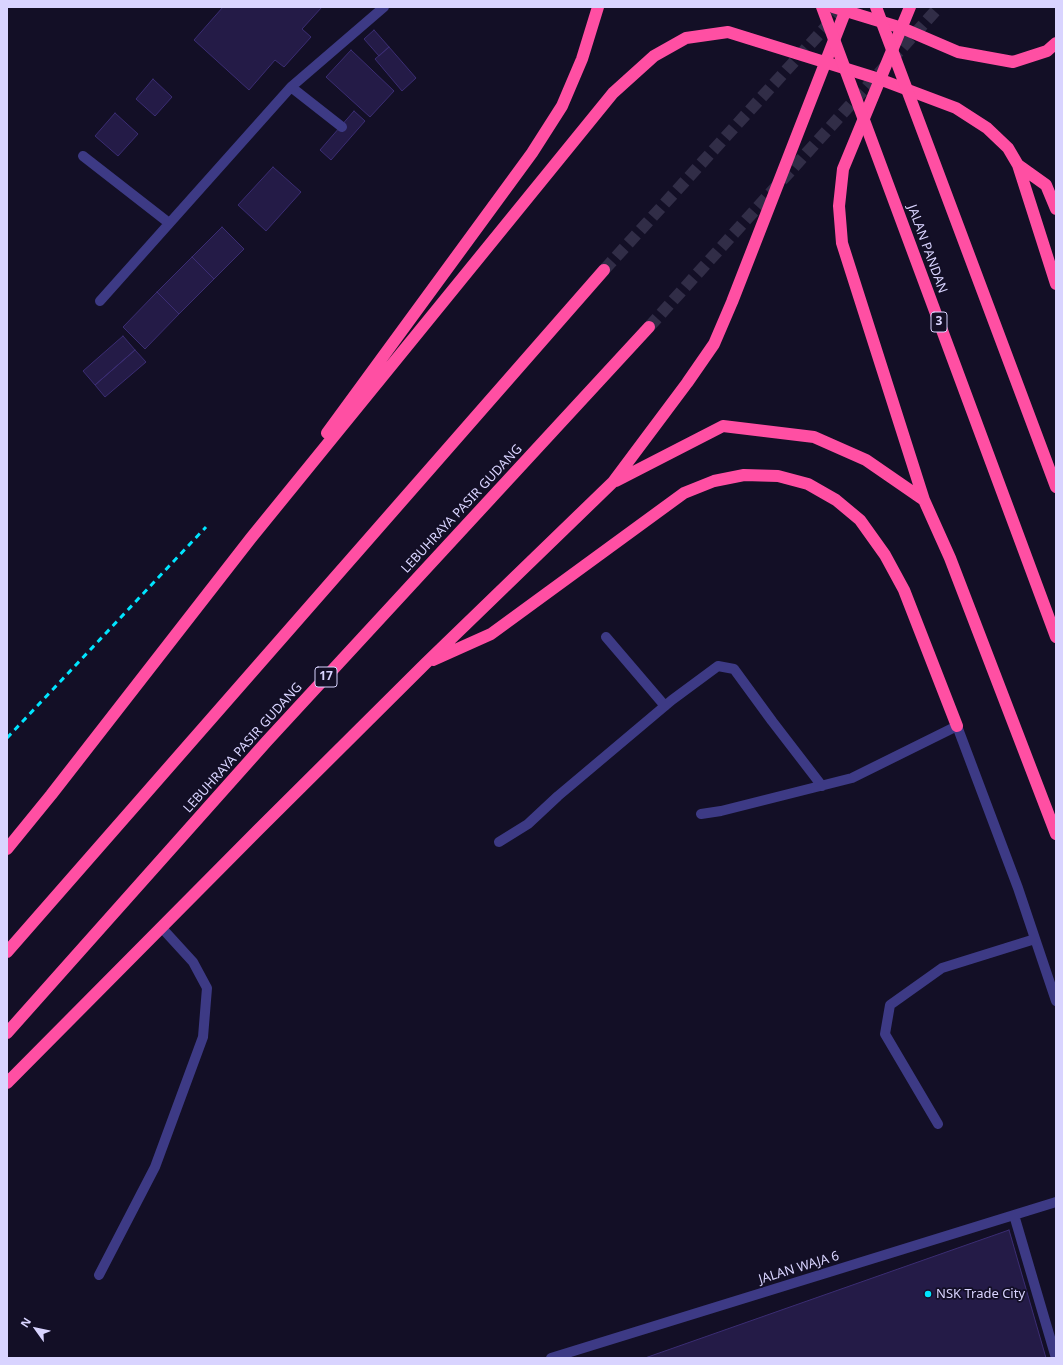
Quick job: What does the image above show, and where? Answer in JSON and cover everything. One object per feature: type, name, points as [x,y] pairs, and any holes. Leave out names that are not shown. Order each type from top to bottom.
[{"type":"highway","points":[[251,538],[532,153],[562,106],[582,59],[598,7]]},
{"type":"highway","name":"JALAN PANDAN","points":[[822,7],[1056,637]]},
{"type":"highway","points":[[833,7],[846,9],[902,28],[958,52],[1013,62],[1047,50],[1056,43]]},
{"type":"highway","points":[[876,7],[1056,487]]},
{"type":"highway","points":[[910,7],[843,169],[839,206],[842,243],[924,500],[950,558],[1056,834]]},
{"type":"highway","points":[[7,1083],[425,664],[613,482],[687,383],[714,344],[732,302],[846,9]]},
{"type":"highway","points":[[7,849],[51,795],[251,538],[613,93],[654,56],[686,38],[728,32],[879,79],[956,108],[987,128],[1008,148],[1018,165],[1056,284]]},
{"type":"highway","points":[[1018,165],[1046,185],[1056,209]]},
{"type":"highway","points":[[7,952],[604,270]]},
{"type":"highway","name":"LEBUHRAYA PASIR GUDANG","points":[[7,1033],[267,741],[649,327]]},
{"type":"highway","points":[[613,482],[723,426],[814,437],[866,460],[924,500]]},
{"type":"highway","points":[[425,664],[491,634],[684,493],[714,481],[744,475],[778,476],[808,484],[836,500],[860,520],[886,555],[904,590],[957,726]]},
{"type":"street","points":[[100,301],[291,87],[384,7]]},
{"type":"street","points":[[291,87],[342,127]]},
{"type":"street","points":[[83,156],[169,223]]},
{"type":"street","points":[[606,637],[665,706]]},
{"type":"street","points":[[500,842],[528,824],[558,796],[665,706],[718,666],[734,669],[822,786]]},
{"type":"street","points":[[701,814],[721,811],[852,778],[957,726],[1018,888],[1056,1001]]},
{"type":"street","points":[[99,1275],[155,1167],[203,1037],[207,988],[193,962],[161,928]]},
{"type":"street","points":[[938,1124],[885,1034],[890,1005],[942,968],[1035,939]]},
{"type":"street","name":"JALAN WAJA 6","points":[[550,1358],[1056,1202]]},
{"type":"street","points":[[1014,1214],[1056,1358]]},
{"type":"building","points":[[223,7],[322,7],[302,29],[311,37],[284,67],[275,60],[249,90],[194,40]]},
{"type":"building","points":[[374,30],[389,47],[379,56],[364,39]]},
{"type":"building","points":[[389,47],[416,78],[402,91],[375,59]]},
{"type":"building","points":[[351,50],[394,91],[370,117],[326,77]]},
{"type":"building","points":[[153,79],[172,97],[155,116],[136,99]]},
{"type":"building","points":[[354,111],[365,121],[331,160],[320,150]]},
{"type":"building","points":[[115,113],[138,134],[118,156],[95,136]]},
{"type":"building","points":[[273,167],[301,192],[266,231],[238,205]]},
{"type":"building","points":[[222,227],[244,249],[214,279],[192,257]]},
{"type":"building","points":[[192,257],[214,279],[179,314],[157,292]]},
{"type":"building","points":[[157,292],[179,314],[145,349],[123,327]]},
{"type":"building","points":[[123,336],[135,350],[95,385],[83,371]]},
{"type":"building","points":[[135,350],[146,362],[105,397],[95,385]]},
{"type":"building","name":"NSK Trade City","points":[[1009,1230],[1046,1358],[645,1358]]},
{"type":"tunnel","points":[[604,270],[844,7]]},
{"type":"tunnel","points":[[649,327],[939,7]]},
{"type":"railway","points":[[7,738],[206,527]]},
{"type":"place","name":"NSK Trade City","points":[[928,1294]]}]
